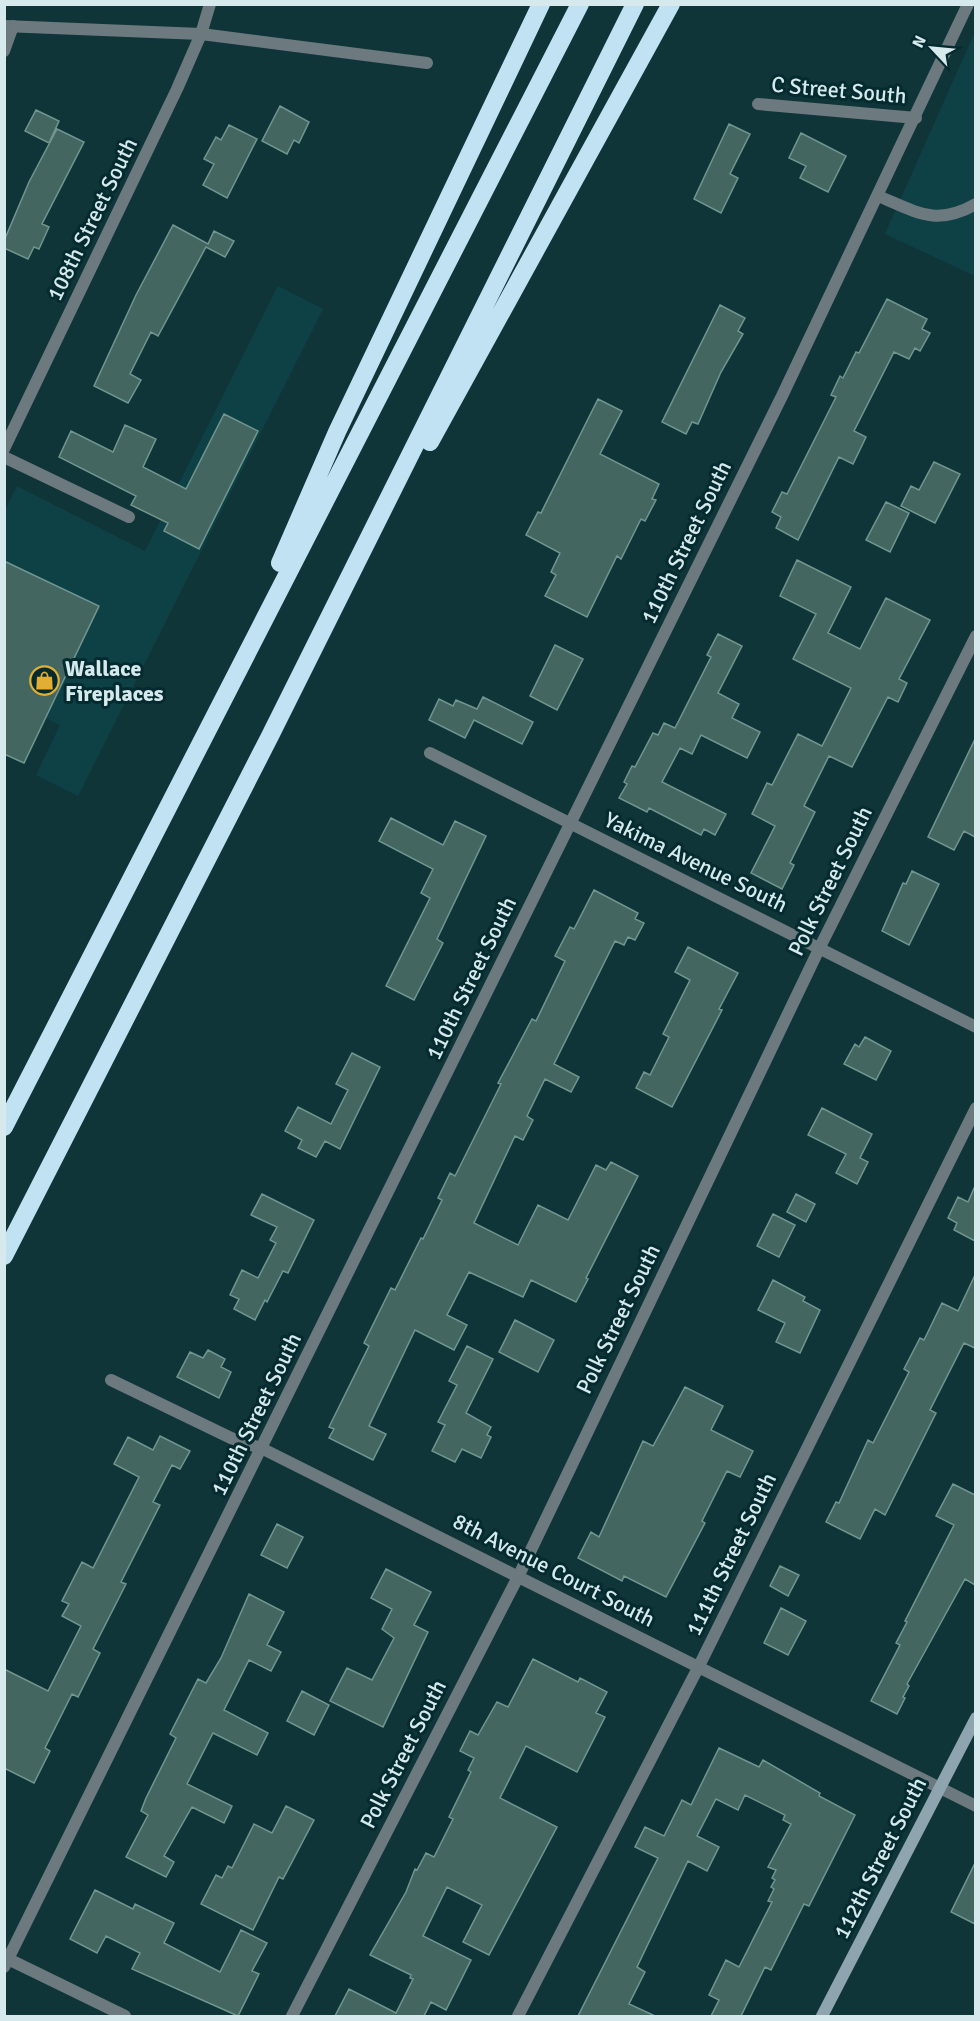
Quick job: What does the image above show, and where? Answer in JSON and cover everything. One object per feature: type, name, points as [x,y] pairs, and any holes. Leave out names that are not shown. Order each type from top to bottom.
[{"type":"highway","points":[[216,712],[337,432],[541,4]]},
{"type":"highway","points":[[4,1127],[580,4]]},
{"type":"highway","points":[[4,1256],[270,736],[635,4]]},
{"type":"highway","points":[[270,736],[671,4]]},
{"type":"main road","name":"112th Street South","points":[[822,2016],[975,1718]]},
{"type":"street","name":"108th Street South","points":[[4,449],[201,34],[210,4]]},
{"type":"street","name":"110th Street South","points":[[6,1961],[263,1449],[878,196],[968,4]]},
{"type":"street","points":[[4,51],[9,26],[201,34],[427,63]]},
{"type":"street","name":"C Street South","points":[[758,104],[915,118]]},
{"type":"street","points":[[878,196],[918,213],[943,218],[975,204]]},
{"type":"street","points":[[4,457],[129,517]]},
{"type":"street","name":"Polk Street South","points":[[292,2016],[519,1575],[820,947],[975,636]]},
{"type":"street","name":"Yakima Avenue South","points":[[430,753],[820,947],[975,1027]]},
{"type":"street","name":"111th Street South","points":[[518,2016],[699,1666],[975,1108]]},
{"type":"street","name":"8th Avenue Court South","points":[[111,1380],[231,1438],[263,1449],[519,1575],[975,1806]]},
{"type":"street","points":[[6,1961],[125,2016]]},
{"type":"shaded area","points":[[975,32],[975,276],[885,234]]},
{"type":"shaded area","points":[[278,286],[323,309],[78,796],[36,775],[60,725],[5,697],[4,512],[17,486],[145,551]]},
{"type":"building","points":[[280,106],[309,122],[299,143],[294,140],[287,154],[262,141]]},
{"type":"building","points":[[36,110],[59,121],[49,143],[25,131]]},
{"type":"building","points":[[729,124],[750,134],[730,174],[738,178],[721,213],[694,199]]},
{"type":"building","points":[[229,125],[257,139],[227,198],[203,185],[214,164],[204,159],[216,137],[221,140]]},
{"type":"building","points":[[57,129],[84,142],[42,224],[49,227],[39,249],[34,247],[28,259],[4,248],[4,241],[29,182]]},
{"type":"building","points":[[801,133],[846,156],[828,192],[800,178],[806,166],[789,158]]},
{"type":"building","points":[[173,225],[208,244],[214,231],[234,241],[225,257],[206,247],[158,336],[151,332],[130,374],[141,380],[128,403],[94,386],[136,295]]},
{"type":"building","points":[[887,299],[927,319],[922,329],[930,333],[920,351],[915,348],[909,359],[894,352],[854,431],[866,437],[853,464],[839,457],[798,540],[776,528],[781,517],[772,512],[782,492],[787,494],[836,397],[831,395],[840,376],[843,378],[856,352],[859,353]]},
{"type":"building","points":[[720,305],[745,318],[738,331],[743,334],[721,372],[698,424],[692,422],[686,434],[662,422]]},
{"type":"building","points":[[598,399],[622,411],[600,454],[659,484],[652,499],[656,500],[645,521],[641,519],[621,559],[617,556],[587,617],[545,596],[556,575],[551,572],[560,553],[526,535],[538,512],[541,513]]},
{"type":"building","points":[[224,414],[258,431],[199,549],[164,531],[168,523],[131,505],[136,496],[59,457],[71,431],[113,452],[125,425],[156,439],[143,467],[186,489]]},
{"type":"building","points":[[934,462],[960,474],[935,523],[901,506],[911,486],[919,490]]},
{"type":"building","points":[[886,502],[909,513],[890,552],[866,540]]},
{"type":"building","points":[[797,560],[851,587],[828,633],[860,649],[886,598],[930,620],[899,679],[907,683],[898,702],[888,697],[852,767],[829,756],[804,806],[815,812],[790,863],[794,865],[782,889],[751,873],[775,826],[752,814],[767,783],[772,785],[798,734],[822,746],[851,688],[793,659],[816,614],[780,596]]},
{"type":"building","points":[[4,561],[99,606],[24,763],[4,754]]},
{"type":"building","points":[[718,634],[742,646],[718,693],[739,704],[732,718],[760,732],[747,758],[701,735],[692,754],[680,748],[662,782],[726,814],[715,835],[704,829],[701,835],[649,808],[647,812],[619,798],[627,784],[624,782],[632,766],[635,767],[653,733],[658,735],[664,723],[675,728],[711,657],[707,655]]},
{"type":"building","points":[[555,645],[583,659],[557,710],[530,696]]},
{"type":"building","points":[[483,697],[533,722],[522,744],[474,720],[465,738],[429,720],[439,699],[453,706],[456,700],[477,709]]},
{"type":"building","points":[[975,739],[975,837],[964,831],[954,850],[928,837]]},
{"type":"building","points":[[391,818],[443,845],[455,821],[486,836],[437,939],[443,943],[414,1000],[386,986],[430,898],[421,893],[433,869],[379,841]]},
{"type":"building","points":[[912,871],[939,884],[909,945],[882,931],[903,883],[906,884]]},
{"type":"building","points":[[594,890],[638,913],[635,919],[644,923],[635,940],[628,937],[624,945],[615,941],[554,1064],[579,1077],[571,1092],[545,1079],[527,1116],[533,1120],[523,1140],[515,1136],[474,1223],[518,1245],[538,1205],[568,1220],[596,1165],[606,1170],[611,1162],[638,1176],[576,1302],[531,1280],[523,1297],[469,1272],[447,1315],[467,1325],[454,1350],[415,1330],[369,1426],[386,1434],[373,1460],[329,1438],[334,1429],[329,1427],[369,1346],[364,1343],[391,1288],[395,1290],[421,1238],[423,1239],[442,1200],[438,1198],[450,1173],[455,1176],[501,1084],[498,1083],[532,1019],[536,1021],[565,961],[555,956],[570,927],[574,929]]},
{"type":"building","points":[[688,947],[738,973],[719,1009],[722,1010],[672,1107],[636,1088],[644,1072],[650,1075],[669,1037],[663,1034],[690,980],[675,972]]},
{"type":"building","points":[[865,1037],[891,1051],[876,1080],[844,1064],[855,1044],[859,1047]]},
{"type":"building","points":[[352,1053],[380,1067],[340,1149],[325,1141],[316,1157],[298,1148],[302,1140],[285,1131],[298,1107],[331,1124],[348,1090],[336,1084]]},
{"type":"building","points":[[822,1108],[872,1134],[860,1158],[868,1162],[857,1184],[836,1173],[846,1154],[808,1135]]},
{"type":"building","points":[[975,1186],[975,1241],[954,1230],[957,1223],[948,1218],[958,1197],[968,1202]]},
{"type":"building","points":[[262,1194],[314,1220],[288,1273],[283,1271],[255,1320],[234,1309],[239,1299],[230,1295],[242,1270],[258,1278],[276,1243],[270,1240],[277,1227],[251,1215]]},
{"type":"building","points":[[796,1194],[815,1204],[806,1222],[787,1212]]},
{"type":"building","points":[[773,1214],[795,1225],[779,1257],[757,1246]]},
{"type":"building","points":[[975,1275],[975,1348],[964,1343],[930,1410],[936,1413],[885,1515],[875,1509],[860,1539],[826,1522],[836,1502],[839,1503],[868,1440],[873,1443],[909,1372],[904,1369],[920,1338],[924,1340],[942,1303],[958,1311]]},
{"type":"building","points":[[773,1280],[805,1297],[803,1301],[820,1310],[800,1353],[776,1342],[785,1323],[758,1310]]},
{"type":"building","points":[[515,1320],[554,1340],[538,1372],[499,1352]]},
{"type":"building","points":[[467,1346],[493,1359],[466,1413],[491,1427],[487,1435],[491,1437],[481,1458],[462,1449],[455,1462],[432,1451],[445,1425],[438,1422],[457,1385],[449,1381]]},
{"type":"building","points":[[208,1350],[225,1359],[221,1367],[231,1372],[219,1398],[177,1377],[190,1352],[203,1358]]},
{"type":"building","points":[[685,1387],[723,1406],[711,1430],[753,1451],[740,1477],[727,1471],[702,1521],[705,1523],[666,1597],[624,1576],[622,1581],[578,1558],[591,1532],[599,1537],[643,1441],[653,1446]]},
{"type":"building","points":[[160,1436],[190,1451],[180,1469],[172,1465],[153,1502],[160,1505],[121,1582],[126,1584],[93,1649],[100,1653],[78,1697],[72,1694],[45,1748],[50,1751],[34,1783],[4,1768],[4,1669],[48,1691],[81,1626],[62,1616],[69,1604],[62,1601],[82,1562],[93,1568],[139,1477],[114,1464],[128,1437],[153,1450]]},
{"type":"building","points":[[953,1484],[975,1495],[975,1585],[965,1579],[907,1684],[909,1686],[903,1697],[905,1698],[897,1714],[871,1701],[900,1645],[896,1643],[907,1622],[905,1621],[954,1525],[936,1516]]},
{"type":"building","points":[[277,1524],[303,1537],[287,1568],[261,1555]]},
{"type":"building","points":[[780,1566],[799,1575],[788,1596],[770,1586]]},
{"type":"building","points":[[386,1569],[431,1592],[414,1625],[428,1632],[383,1727],[330,1701],[347,1668],[372,1680],[394,1638],[382,1629],[392,1609],[371,1598]]},
{"type":"building","points":[[249,1594],[284,1612],[267,1645],[281,1652],[271,1671],[249,1660],[224,1710],[268,1733],[257,1755],[213,1733],[187,1784],[232,1806],[224,1823],[192,1807],[164,1856],[174,1862],[166,1877],[126,1857],[148,1815],[141,1811],[146,1798],[176,1738],[170,1734],[198,1679],[206,1683],[221,1658]]},
{"type":"building","points":[[781,1608],[806,1621],[788,1655],[764,1643]]},
{"type":"building","points":[[533,1659],[578,1682],[580,1678],[607,1692],[596,1713],[605,1717],[577,1772],[526,1746],[500,1798],[557,1827],[489,1955],[463,1942],[482,1905],[447,1887],[423,1936],[471,1960],[446,2010],[431,2002],[424,2016],[335,2016],[349,1989],[396,2013],[413,1979],[410,1978],[411,1975],[370,1955],[406,1892],[415,1869],[417,1870],[426,1853],[434,1857],[453,1819],[449,1817],[471,1772],[468,1770],[474,1758],[460,1751],[470,1731],[478,1735],[497,1702],[508,1707]]},
{"type":"building","points":[[302,1691],[329,1705],[314,1735],[287,1721]]},
{"type":"building","points":[[719,1748],[759,1767],[763,1760],[820,1793],[819,1796],[855,1815],[809,1906],[804,1904],[771,1970],[765,1967],[741,2016],[711,2016],[719,2000],[709,1995],[726,1960],[739,1967],[772,1902],[768,1901],[774,1889],[771,1887],[775,1880],[772,1878],[776,1870],[768,1867],[791,1824],[783,1820],[785,1815],[745,1795],[738,1810],[716,1799],[697,1836],[719,1847],[707,1871],[688,1861],[637,1967],[645,1972],[629,2004],[655,2016],[578,2016],[658,1858],[635,1847],[645,1827],[664,1836],[682,1800],[691,1805]]},
{"type":"building","points":[[286,1806],[314,1820],[283,1879],[279,1877],[253,1930],[201,1904],[216,1875],[222,1878],[228,1866],[232,1868],[254,1824],[272,1833]]},
{"type":"building","points":[[975,1863],[975,1924],[951,1912]]},
{"type":"building","points":[[95,1890],[133,1909],[135,1904],[174,1923],[164,1943],[220,1972],[241,1930],[267,1943],[252,1971],[259,1974],[238,2016],[132,1969],[140,1953],[106,1936],[97,1953],[70,1939]]},
{"type":"place","name":"Wallace Fireplaces","points":[[44,681]]}]
